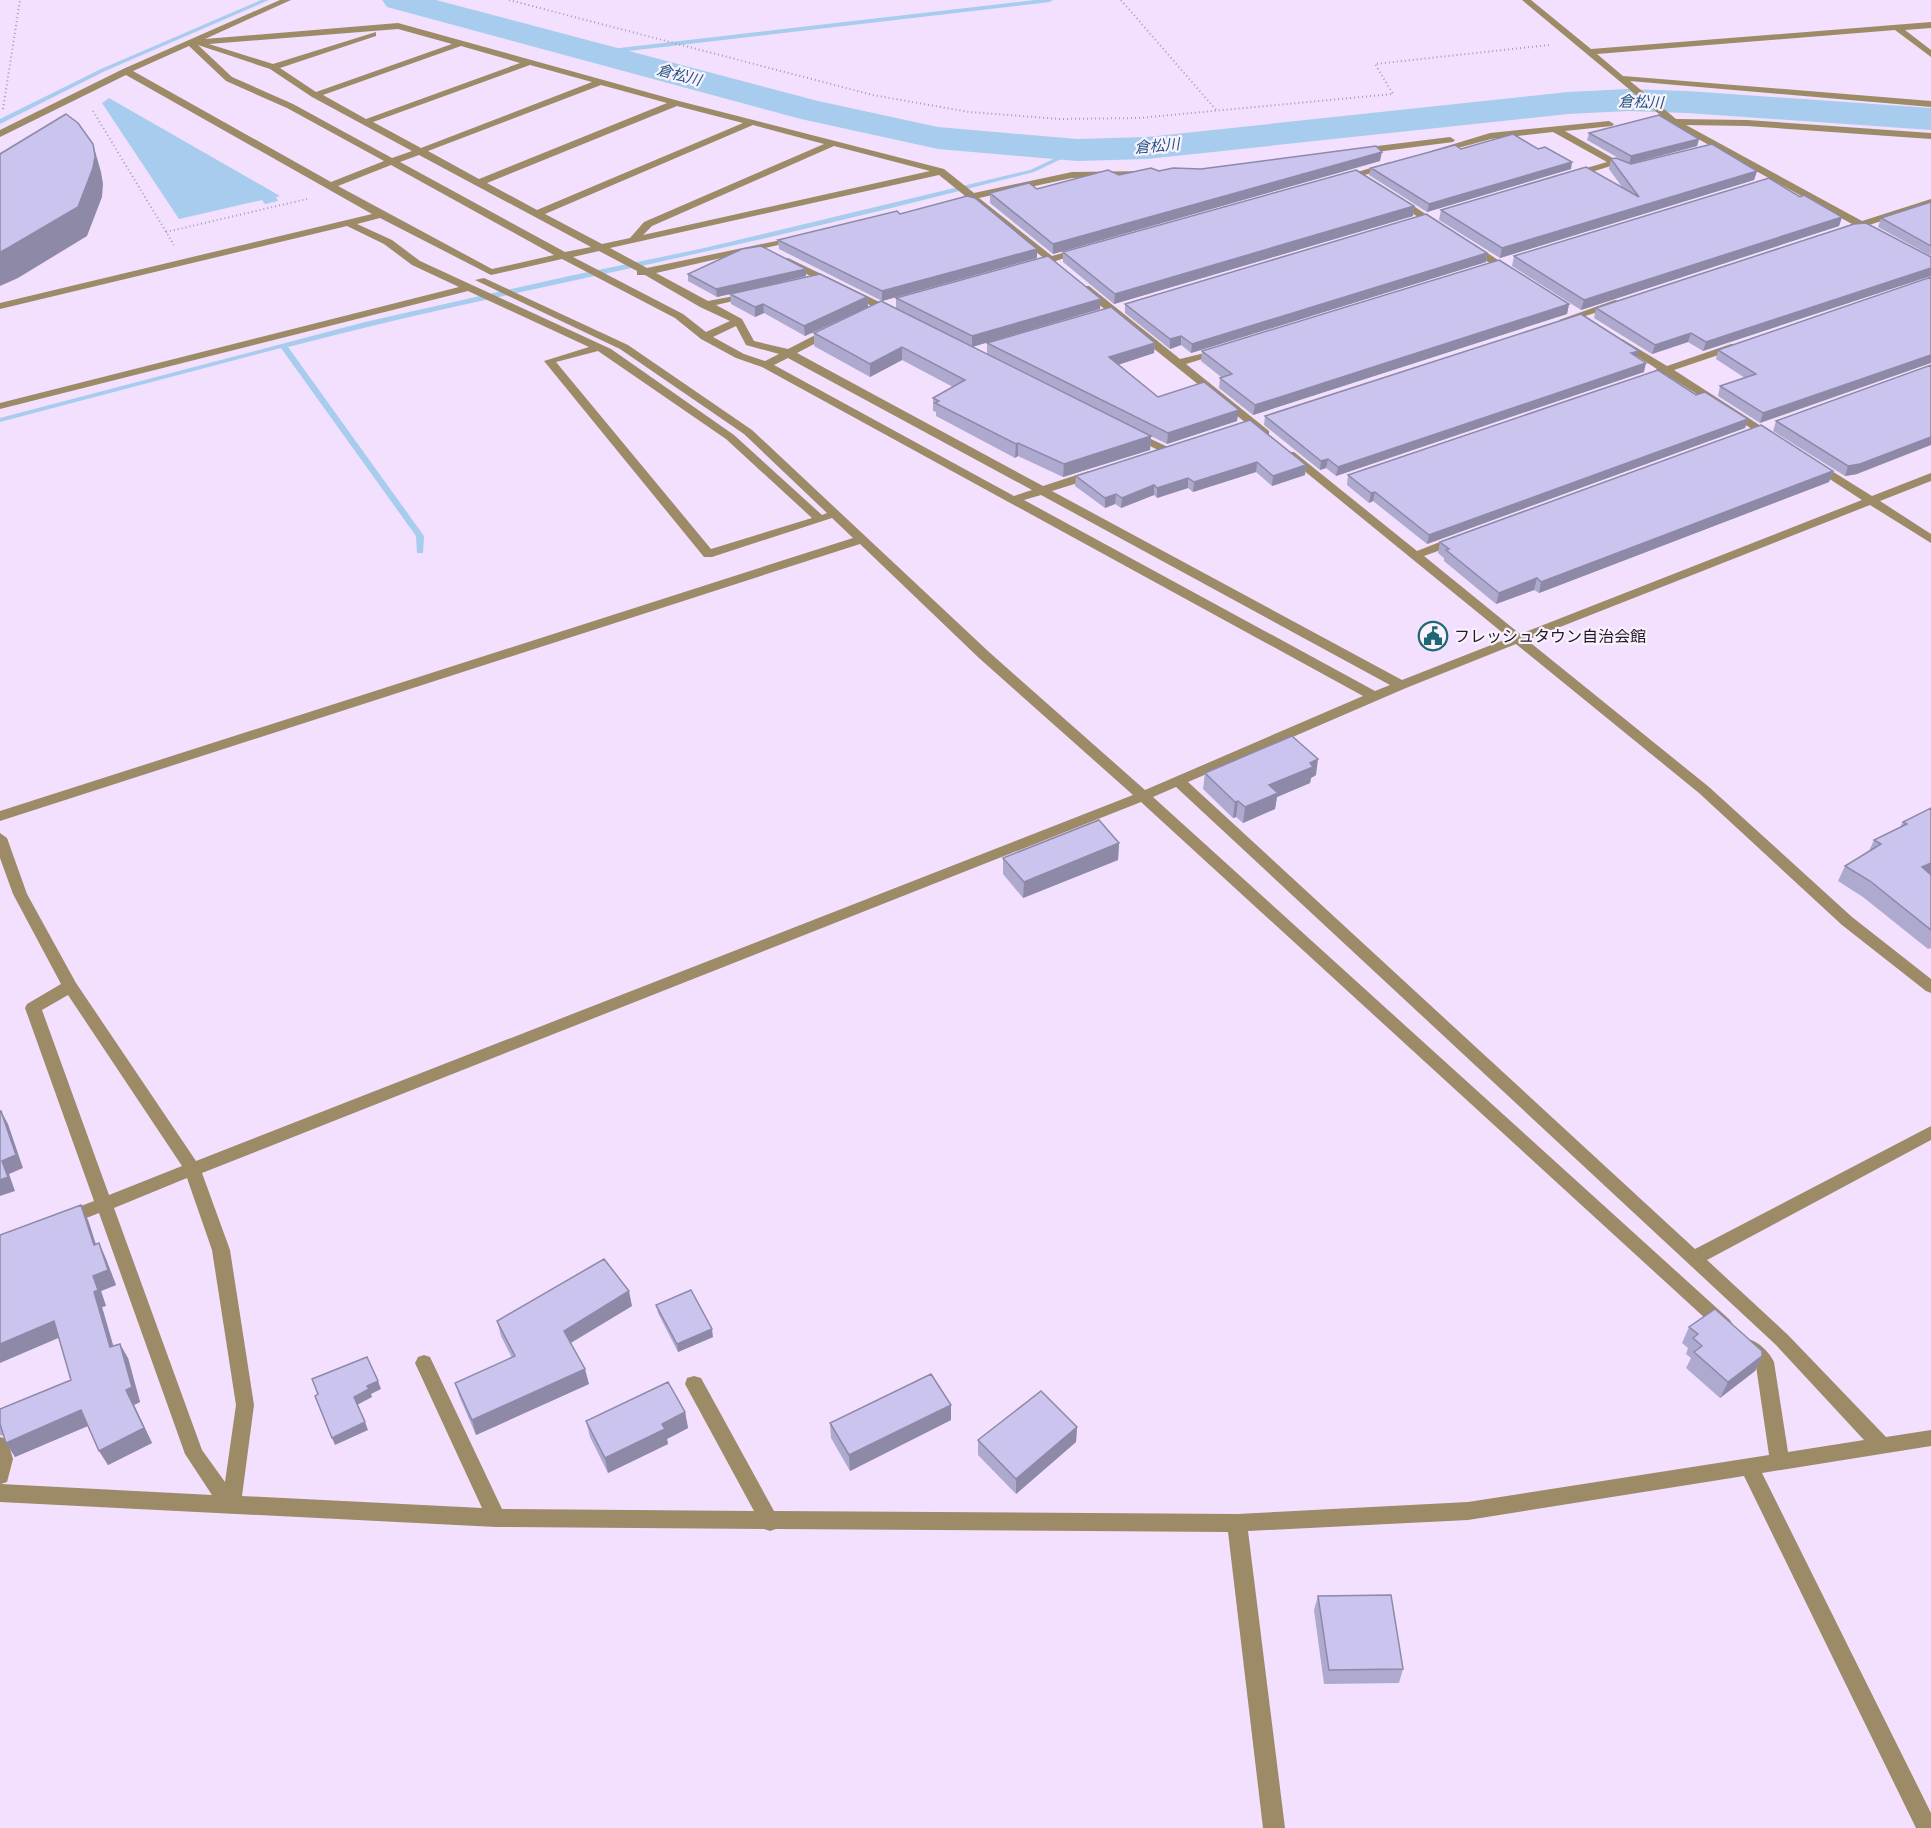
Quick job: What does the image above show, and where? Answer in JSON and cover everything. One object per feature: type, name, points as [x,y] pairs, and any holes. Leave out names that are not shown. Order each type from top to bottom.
[{"type":"street","points":[[0,134],[126,71],[287,0]]},
{"type":"street","points":[[1526,0],[1673,121]]},
{"type":"street","points":[[1589,52],[1931,25]]},
{"type":"street","points":[[191,43],[398,26],[676,103],[941,171],[973,196],[1044,261],[1072,278],[1251,422],[1335,483],[1416,555],[1704,790],[1847,921],[1931,987]]},
{"type":"street","points":[[273,67],[398,26]]},
{"type":"street","points":[[1897,28],[1931,54]]},
{"type":"street","points":[[191,43],[232,52],[273,67],[315,95],[644,273],[738,321],[750,343],[786,352],[1401,685]]},
{"type":"street","points":[[191,43],[229,79],[290,106],[562,255],[679,316],[705,336],[740,356],[766,365],[1373,696]]},
{"type":"street","points":[[315,95],[462,43]]},
{"type":"street","points":[[365,122],[530,62]]},
{"type":"street","points":[[126,71],[381,215],[491,272]]},
{"type":"street","points":[[1622,79],[1931,104]]},
{"type":"street","points":[[331,185],[602,82]]},
{"type":"street","points":[[478,183],[676,103]]},
{"type":"street","points":[[536,214],[753,122]]},
{"type":"street","points":[[1866,227],[1674,122],[1747,123],[1931,136]]},
{"type":"street","points":[[1349,152],[1610,124]]},
{"type":"street","points":[[1554,129],[1628,169]]},
{"type":"street","points":[[1424,155],[1490,136]]},
{"type":"street","points":[[635,238],[648,224],[834,142]]},
{"type":"street","points":[[1704,149],[1715,146]]},
{"type":"street","points":[[1335,181],[1362,177],[1402,161]]},
{"type":"street","points":[[1560,178],[1615,162]]},
{"type":"street","points":[[0,406],[470,288],[491,272],[941,171]]},
{"type":"street","points":[[962,199],[1072,175],[1162,172]]},
{"type":"street","points":[[1764,182],[1775,179]]},
{"type":"street","points":[[1387,193],[1519,277]]},
{"type":"street","points":[[1838,232],[1866,227],[1931,202]]},
{"type":"street","points":[[0,306],[381,215]]},
{"type":"street","points":[[348,223],[388,242],[416,263],[599,347],[730,437],[820,519]]},
{"type":"street","points":[[612,281],[805,236]]},
{"type":"street","points":[[761,247],[822,278],[875,309],[901,317]]},
{"type":"street","points":[[1044,261],[1095,247]]},
{"type":"street","points":[[801,283],[822,278]]},
{"type":"street","points":[[480,280],[624,347],[748,432],[984,655],[1143,796],[1765,1362],[1780,1463]]},
{"type":"street","points":[[704,305],[758,293]]},
{"type":"street","points":[[875,309],[903,300]]},
{"type":"street","points":[[1556,322],[1624,300]]},
{"type":"street","points":[[705,336],[738,321]]},
{"type":"street","points":[[766,365],[786,352],[839,327]]},
{"type":"street","points":[[1608,333],[1778,441]]},
{"type":"street","points":[[1643,378],[1743,344]]},
{"type":"street","points":[[1178,363],[1233,346]]},
{"type":"street","points":[[599,347],[549,362],[708,554],[836,514]]},
{"type":"street","points":[[1125,429],[1166,450]]},
{"type":"street","points":[[1806,459],[1931,539]]},
{"type":"street","points":[[1013,500],[1099,472]]},
{"type":"street","points":[[52,1224],[1143,796],[1373,696],[1931,477]]},
{"type":"street","points":[[1416,555],[1472,534]]},
{"type":"street","points":[[0,816],[863,539]]},
{"type":"street","points":[[1178,780],[1782,1340],[1882,1446]]},
{"type":"street","points":[[0,838],[20,894],[70,986],[192,1168],[221,1250],[245,1405],[231,1506]]},
{"type":"street","points":[[70,986],[33,1008],[194,1454],[231,1506]]},
{"type":"street","points":[[1695,1258],[1931,1132]]},
{"type":"street","points":[[424,1363],[496,1518]]},
{"type":"street","points":[[694,1384],[770,1522]]},
{"type":"street","points":[[0,1493],[496,1518],[770,1522],[1237,1523],[1468,1510],[1750,1468],[1931,1438]]},
{"type":"street","points":[[0,1445],[4,1459],[0,1476]]},
{"type":"street","points":[[1750,1468],[1927,1828]]},
{"type":"street","points":[[1237,1523],[1274,1828]]},
{"type":"path","points":[[0,113],[20,0]]},
{"type":"path","points":[[509,0],[873,95],[969,112],[1093,119],[1217,111],[1393,94],[1375,64],[1577,42]]},
{"type":"path","points":[[1121,0],[1217,111]]},
{"type":"path","points":[[88,103],[184,262]]},
{"type":"path","points":[[166,232],[307,199],[297,193]]},
{"type":"water","points":[[109,98],[280,196],[276,197],[278,201],[265,204],[262,200],[179,219],[102,103]]},
{"type":"building","points":[[66,114],[78,123],[93,144],[95,156],[93,168],[78,207],[0,252],[0,154]]},
{"type":"building","points":[[1659,115],[1699,139],[1631,156],[1589,133]]},
{"type":"building","points":[[1513,134],[1538,149],[1545,147],[1572,162],[1429,204],[1371,168],[1455,145],[1461,149]]},
{"type":"building","points":[[1712,144],[1757,171],[1502,248],[1441,210],[1586,167],[1639,197],[1611,159],[1616,158],[1631,164]]},
{"type":"building","points":[[1376,146],[1382,152],[1053,244],[990,193],[1029,183],[1037,189],[1108,170],[1119,175],[1151,168],[1159,171],[1173,168],[1201,169]]},
{"type":"building","points":[[1356,170],[1414,206],[1115,294],[1063,252]]},
{"type":"building","points":[[1769,178],[1800,197],[1804,195],[1842,217],[1584,300],[1514,256]]},
{"type":"building","points":[[967,196],[975,198],[1037,249],[882,291],[778,240],[897,211],[900,214]]},
{"type":"building","points":[[1931,202],[1931,246],[1881,218]]},
{"type":"building","points":[[1426,214],[1487,253],[1192,344],[1181,336],[1170,339],[1125,304]]},
{"type":"building","points":[[1866,223],[1931,257],[1931,268],[1706,342],[1691,333],[1655,345],[1596,308],[1854,224]]},
{"type":"building","points":[[761,246],[806,269],[716,289],[688,274],[742,249]]},
{"type":"building","points":[[1048,256],[1101,299],[972,336],[896,298]]},
{"type":"building","points":[[1499,260],[1569,304],[1255,405],[1220,378],[1232,374],[1202,351]]},
{"type":"building","points":[[820,274],[867,297],[804,326],[763,304],[755,307],[730,294]]},
{"type":"building","points":[[1931,277],[1931,355],[1763,413],[1720,386],[1756,374],[1718,350]]},
{"type":"building","points":[[881,301],[1151,436],[1064,464],[1016,444],[935,403],[939,401],[933,398],[965,380],[902,347],[870,364],[814,333]]},
{"type":"building","points":[[1111,307],[1155,343],[1109,357],[1158,397],[1204,382],[1239,410],[1168,433],[987,343]]},
{"type":"building","points":[[1581,314],[1639,351],[1631,353],[1646,363],[1338,467],[1328,459],[1321,461],[1265,416]]},
{"type":"building","points":[[1931,365],[1931,437],[1860,464],[1848,466],[1776,421]]},
{"type":"building","points":[[1658,370],[1696,395],[1705,392],[1748,419],[1429,535],[1375,492],[1371,493],[1348,475]]},
{"type":"building","points":[[1250,420],[1306,465],[1273,476],[1257,462],[1194,482],[1188,478],[1157,488],[1154,485],[1122,498],[1116,494],[1105,498],[1076,476]]},
{"type":"building","points":[[1761,425],[1833,471],[1541,582],[1537,578],[1499,593],[1446,550],[1449,549],[1440,542]]},
{"type":"building","points":[[1292,736],[1318,759],[1310,763],[1313,767],[1269,785],[1278,793],[1245,807],[1238,801],[1235,802],[1205,773]]},
{"type":"building","points":[[1931,808],[1931,863],[1922,867],[1931,875],[1931,930],[1870,881],[1845,866],[1881,844],[1874,840],[1907,824],[1903,822]]},
{"type":"building","points":[[1099,820],[1119,843],[1024,882],[1003,858]]},
{"type":"building","points":[[0,1111],[16,1155],[2,1161],[8,1177],[0,1180]]},
{"type":"building","points":[[81,1205],[94,1245],[99,1243],[108,1270],[93,1276],[98,1290],[94,1292],[110,1347],[120,1344],[132,1387],[126,1390],[144,1428],[99,1451],[81,1410],[6,1443],[0,1424],[0,1409],[71,1380],[54,1321],[0,1344],[0,1235]]},
{"type":"building","points":[[604,1259],[629,1291],[564,1331],[585,1369],[472,1420],[455,1383],[515,1356],[497,1321]]},
{"type":"building","points":[[691,1290],[712,1329],[677,1344],[656,1305]]},
{"type":"building","points":[[1715,1309],[1762,1351],[1762,1356],[1728,1382],[1694,1352],[1702,1346],[1693,1338],[1698,1334],[1689,1327]]},
{"type":"building","points":[[367,1357],[378,1381],[367,1386],[369,1389],[354,1397],[365,1422],[332,1438],[315,1396],[318,1394],[312,1379]]},
{"type":"building","points":[[931,1374],[951,1405],[849,1455],[830,1423]]},
{"type":"building","points":[[668,1382],[685,1412],[662,1424],[665,1429],[605,1458],[586,1421]]},
{"type":"building","points":[[1041,1391],[1077,1427],[1016,1479],[978,1440]]},
{"type":"building","points":[[1391,1595],[1403,1669],[1329,1670],[1318,1596]]},
{"type":"waterway","points":[[0,122],[103,70],[266,0]]},
{"type":"waterway","name":"倉松川","points":[[398,0],[814,111],[938,138],[1077,150],[1147,148],[1568,103],[1628,100],[1931,119]]},
{"type":"waterway","points":[[594,53],[1050,0]]},
{"type":"waterway","points":[[0,420],[365,324],[700,251],[1032,171],[1077,150]]},
{"type":"waterway","points":[[284,347],[420,536],[420,551]]},
{"type":"place","name":"フレッシュタウン自治会館","points":[[1433,636]]}]
